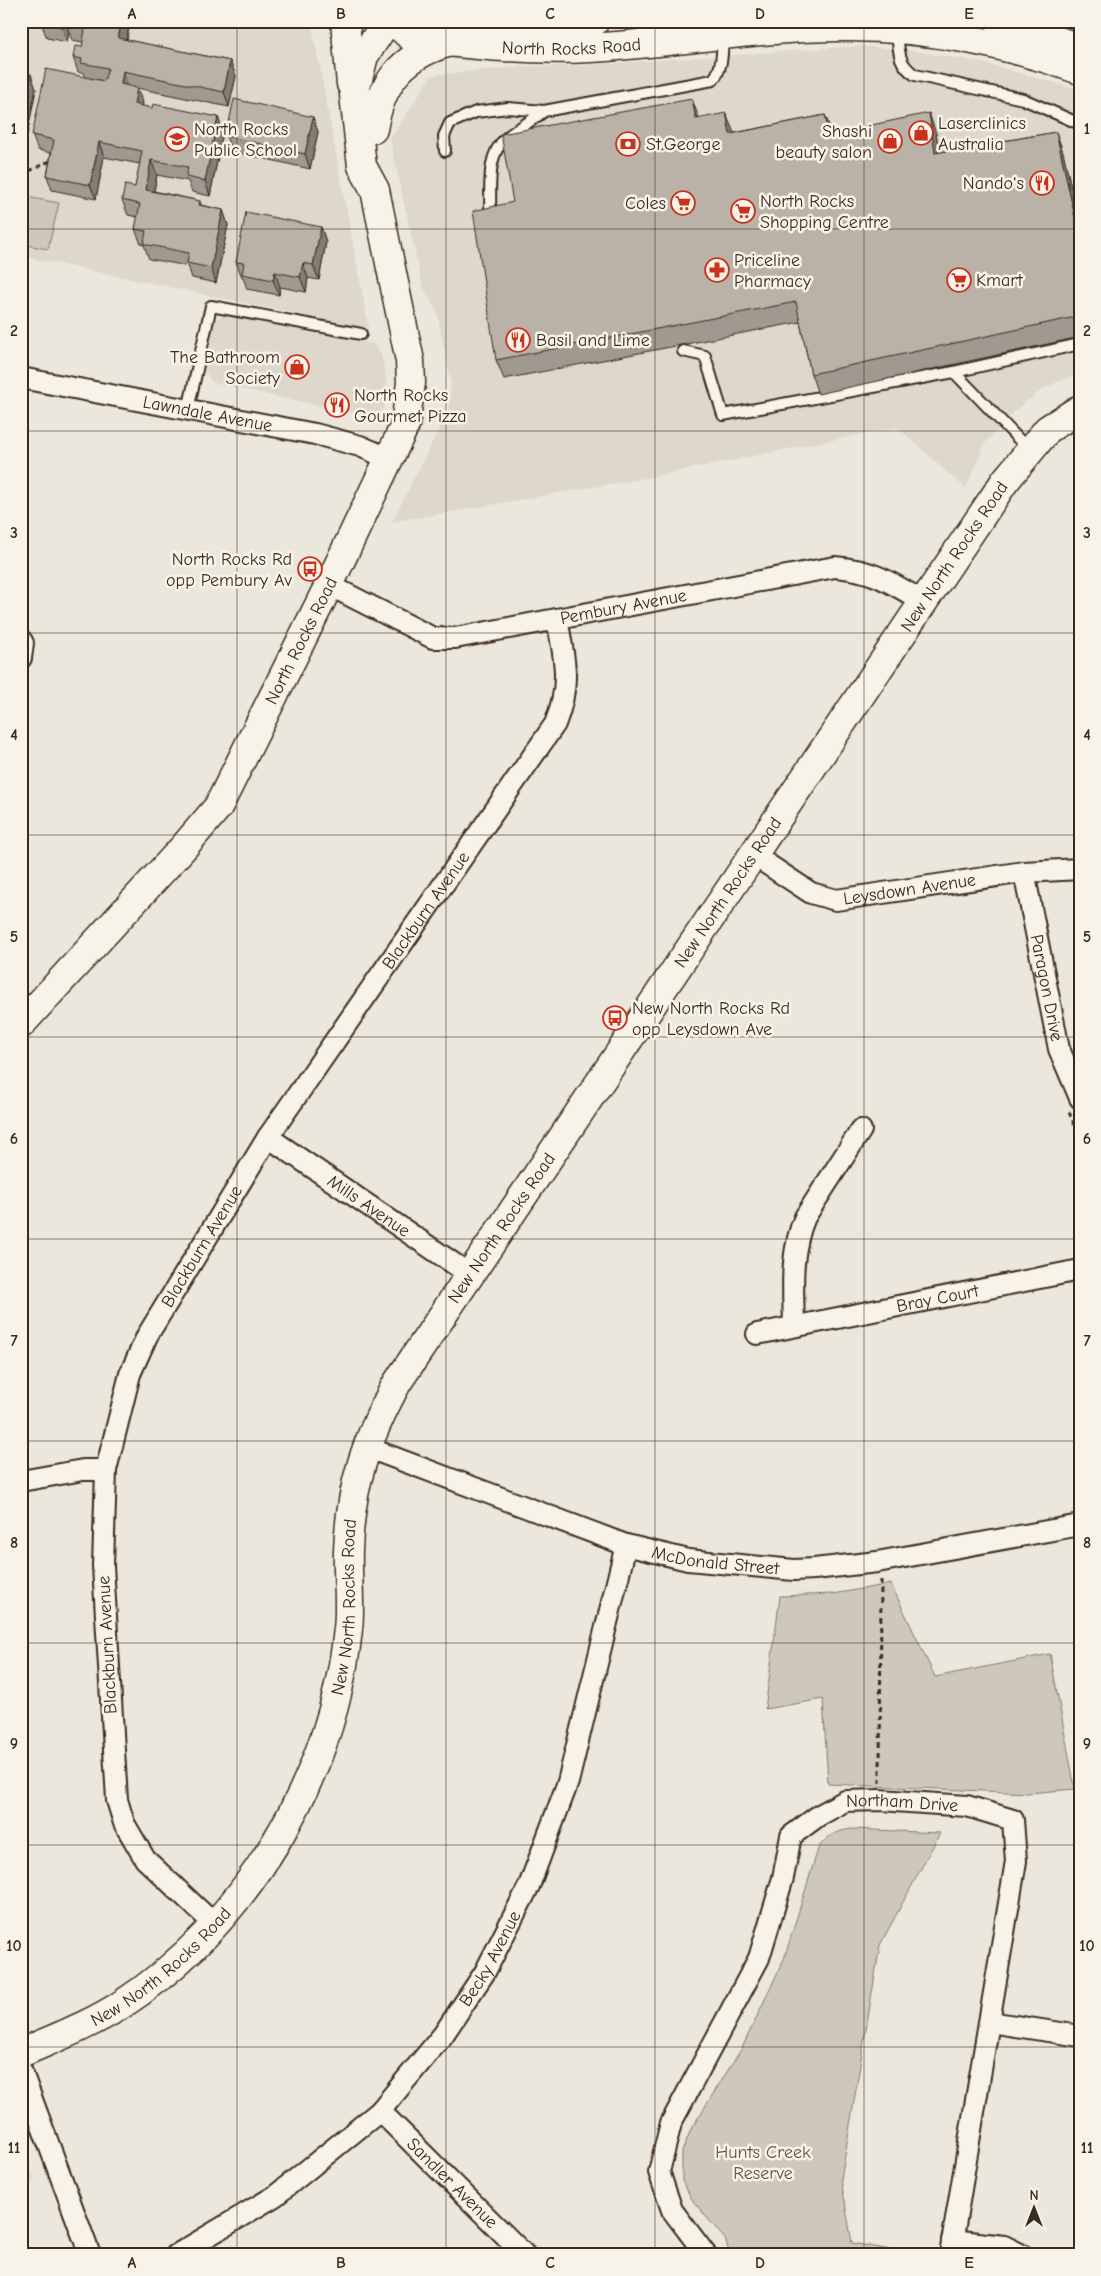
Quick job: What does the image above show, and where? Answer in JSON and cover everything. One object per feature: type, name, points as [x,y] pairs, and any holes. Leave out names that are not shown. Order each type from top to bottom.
[{"type":"main road","points":[[345,21],[349,76],[354,95]]},
{"type":"main road","name":"North Rocks Road","points":[[21,1024],[182,849],[218,806],[329,585],[405,425],[412,382],[410,361],[393,270],[375,190],[362,166],[354,95],[364,56],[390,21]]},
{"type":"main road","name":"North Rocks Road","points":[[390,21],[410,36],[448,32],[535,28],[595,21]]},
{"type":"main road","name":"North Rocks Road","points":[[375,190],[380,168],[373,130],[372,100],[388,46],[390,21]]},
{"type":"main road","points":[[999,21],[1080,48]]},
{"type":"main road","name":"North Rocks Road","points":[[448,32],[532,48],[588,48],[720,28],[906,27],[984,43],[1080,70]]},
{"type":"main road","points":[[373,130],[381,97],[392,78],[415,56],[430,47],[448,32]]},
{"type":"main road","name":"New North Rocks Road","points":[[21,2053],[87,2025],[122,2004],[185,1955],[215,1925],[268,1854],[313,1770],[334,1705],[349,1627],[348,1552],[355,1484],[366,1447],[397,1383],[922,601],[1029,450],[1048,429],[1080,409]]},
{"type":"street","name":"Lawndale Avenue","points":[[21,378],[315,434],[360,446],[390,460]]},
{"type":"street","name":"Pembury Avenue","points":[[329,585],[433,638],[455,638],[835,567],[860,569],[888,581],[922,601]]},
{"type":"street","name":"Blackburn Avenue","points":[[215,1925],[145,1859],[124,1823],[116,1800],[103,1566],[106,1470],[130,1374],[147,1336],[268,1137],[555,724],[564,700],[566,674],[557,619]]},
{"type":"street","points":[[21,640],[24,643],[21,658]]},
{"type":"street","name":"Leysdown Avenue","points":[[752,854],[811,893],[836,900],[1024,872],[1080,869]]},
{"type":"street","name":"Paragon Drive","points":[[1024,872],[1058,1048],[1080,1098]]},
{"type":"street","points":[[794,1325],[792,1269],[800,1230],[805,1217],[861,1130]]},
{"type":"street","name":"Mills Avenue","points":[[268,1137],[469,1274]]},
{"type":"street","name":"Bray Court","points":[[757,1334],[794,1325],[1080,1270]]},
{"type":"street","name":"McDonald Street","points":[[366,1447],[626,1545],[688,1560],[794,1570],[877,1562],[1080,1525]]},
{"type":"street","points":[[21,1481],[83,1470],[106,1470]]},
{"type":"street","name":"Becky Avenue","points":[[176,2255],[275,2196],[380,2111],[442,2035],[470,1995],[499,1947],[529,1886],[568,1782],[626,1545]]},
{"type":"street","name":"Northam Drive","points":[[706,2255],[672,2210],[659,2172],[671,2123],[759,1958],[783,1878],[791,1836],[818,1816],[845,1801],[880,1800],[967,1806],[1013,1820],[1016,1860],[951,2247]]},
{"type":"street","points":[[990,2022],[1080,2036]]},
{"type":"street","points":[[21,2070],[90,2255]]},
{"type":"street","name":"Sandler Avenue","points":[[380,2111],[525,2255]]},
{"type":"street","points":[[951,2247],[1004,2246],[1022,2255]]},
{"type":"lane","points":[[906,27],[901,59],[905,68],[915,75],[1023,99],[1080,124]]},
{"type":"lane","points":[[445,151],[446,130],[450,123],[462,116],[508,108],[544,111],[714,80],[720,69],[720,28]]},
{"type":"lane","points":[[490,211],[490,171],[498,146],[544,111]]},
{"type":"lane","points":[[188,410],[211,306],[361,334]]},
{"type":"lane","points":[[683,351],[706,356],[723,415],[954,372],[1080,344]]},
{"type":"lane","points":[[954,372],[1029,450]]},
{"type":"path","points":[[21,175],[52,159]]},
{"type":"path","points":[[877,1562],[881,1587],[880,1800]]},
{"type":"shaded area","name":"North Rocks Public School","points":[[21,21],[311,21],[369,329],[21,256]]},
{"type":"shaded area","name":"North Rocks Shopping Centre","points":[[857,46],[910,50],[984,63],[1080,90],[1080,373],[1046,387],[1019,407],[985,443],[966,489],[897,427],[640,479],[392,522],[449,409],[451,383],[437,313],[422,284],[390,139],[432,75],[530,66],[575,66]]},
{"type":"shaded area","points":[[226,314],[373,344],[381,354],[387,382],[384,409],[372,417],[213,383],[205,371],[215,320]]},
{"type":"shaded area","points":[[21,2140],[35,2181],[21,2184]]},
{"type":"green space","points":[[21,196],[59,203],[48,249],[21,244]]},
{"type":"green space","points":[[891,1584],[935,1677],[1050,1654],[1075,1789],[1028,1793],[828,1784],[823,1699],[765,1709],[780,1596],[833,1594]]},
{"type":"green space","name":"Hunts Creek Reserve","points":[[852,1829],[940,1833],[880,1945],[841,2179],[852,2243],[919,2255],[730,2255],[725,2239],[693,2201],[682,2181],[682,2152],[691,2129],[742,2048],[784,1959],[818,1849],[832,1835]]},
{"type":"building","points":[[42,21],[63,21],[62,27],[41,23]]},
{"type":"building","points":[[68,21],[122,21],[118,38],[230,61],[224,92],[123,71],[121,84],[137,88],[134,104],[152,108],[153,104],[218,117],[205,181],[186,177],[188,167],[151,160],[146,190],[200,201],[199,205],[223,210],[211,268],[187,263],[189,253],[144,244],[146,231],[135,229],[140,204],[122,200],[125,185],[135,187],[142,151],[99,142],[90,185],[47,176],[54,140],[32,135],[46,69],[104,81],[108,68],[81,63],[82,59],[73,57],[75,46],[82,47],[85,29],[67,25]]},
{"type":"building","points":[[21,72],[31,74],[22,120],[21,120]]},
{"type":"building","points":[[234,99],[313,117],[305,154],[226,136]]},
{"type":"building","name":"North Rocks Shopping Centre","points":[[692,99],[696,119],[726,113],[730,134],[825,115],[829,134],[929,113],[935,153],[1056,132],[1080,240],[1080,316],[811,374],[796,302],[496,360],[473,211],[513,202],[501,134]]},
{"type":"building","points":[[246,212],[321,227],[313,265],[303,263],[300,277],[275,272],[273,280],[242,274],[244,263],[236,262]]},
{"type":"place","name":"Laserclinics Australia","points":[[921,133]]},
{"type":"place","name":"North Rocks Public School","points":[[177,139]]},
{"type":"place","name":"Shashi beauty salon","points":[[890,141]]},
{"type":"place","name":"St.George","points":[[628,144]]},
{"type":"place","name":"Nando's","points":[[1042,183]]},
{"type":"place","name":"Coles","points":[[683,203]]},
{"type":"place","name":"North Rocks Shopping Centre","points":[[743,211]]},
{"type":"place","name":"Priceline Pharmacy","points":[[717,270]]},
{"type":"place","name":"Kmart","points":[[959,280]]},
{"type":"place","name":"Basil and Lime","points":[[518,340]]},
{"type":"place","name":"The Bathroom Society","points":[[297,367]]},
{"type":"place","name":"North Rocks Gourmet Pizza","points":[[337,405]]},
{"type":"place","name":"North Rocks Rd opp Pembury Av","points":[[310,569]]},
{"type":"place","name":"New North Rocks Rd opp Leysdown Ave","points":[[615,1018]]}]
